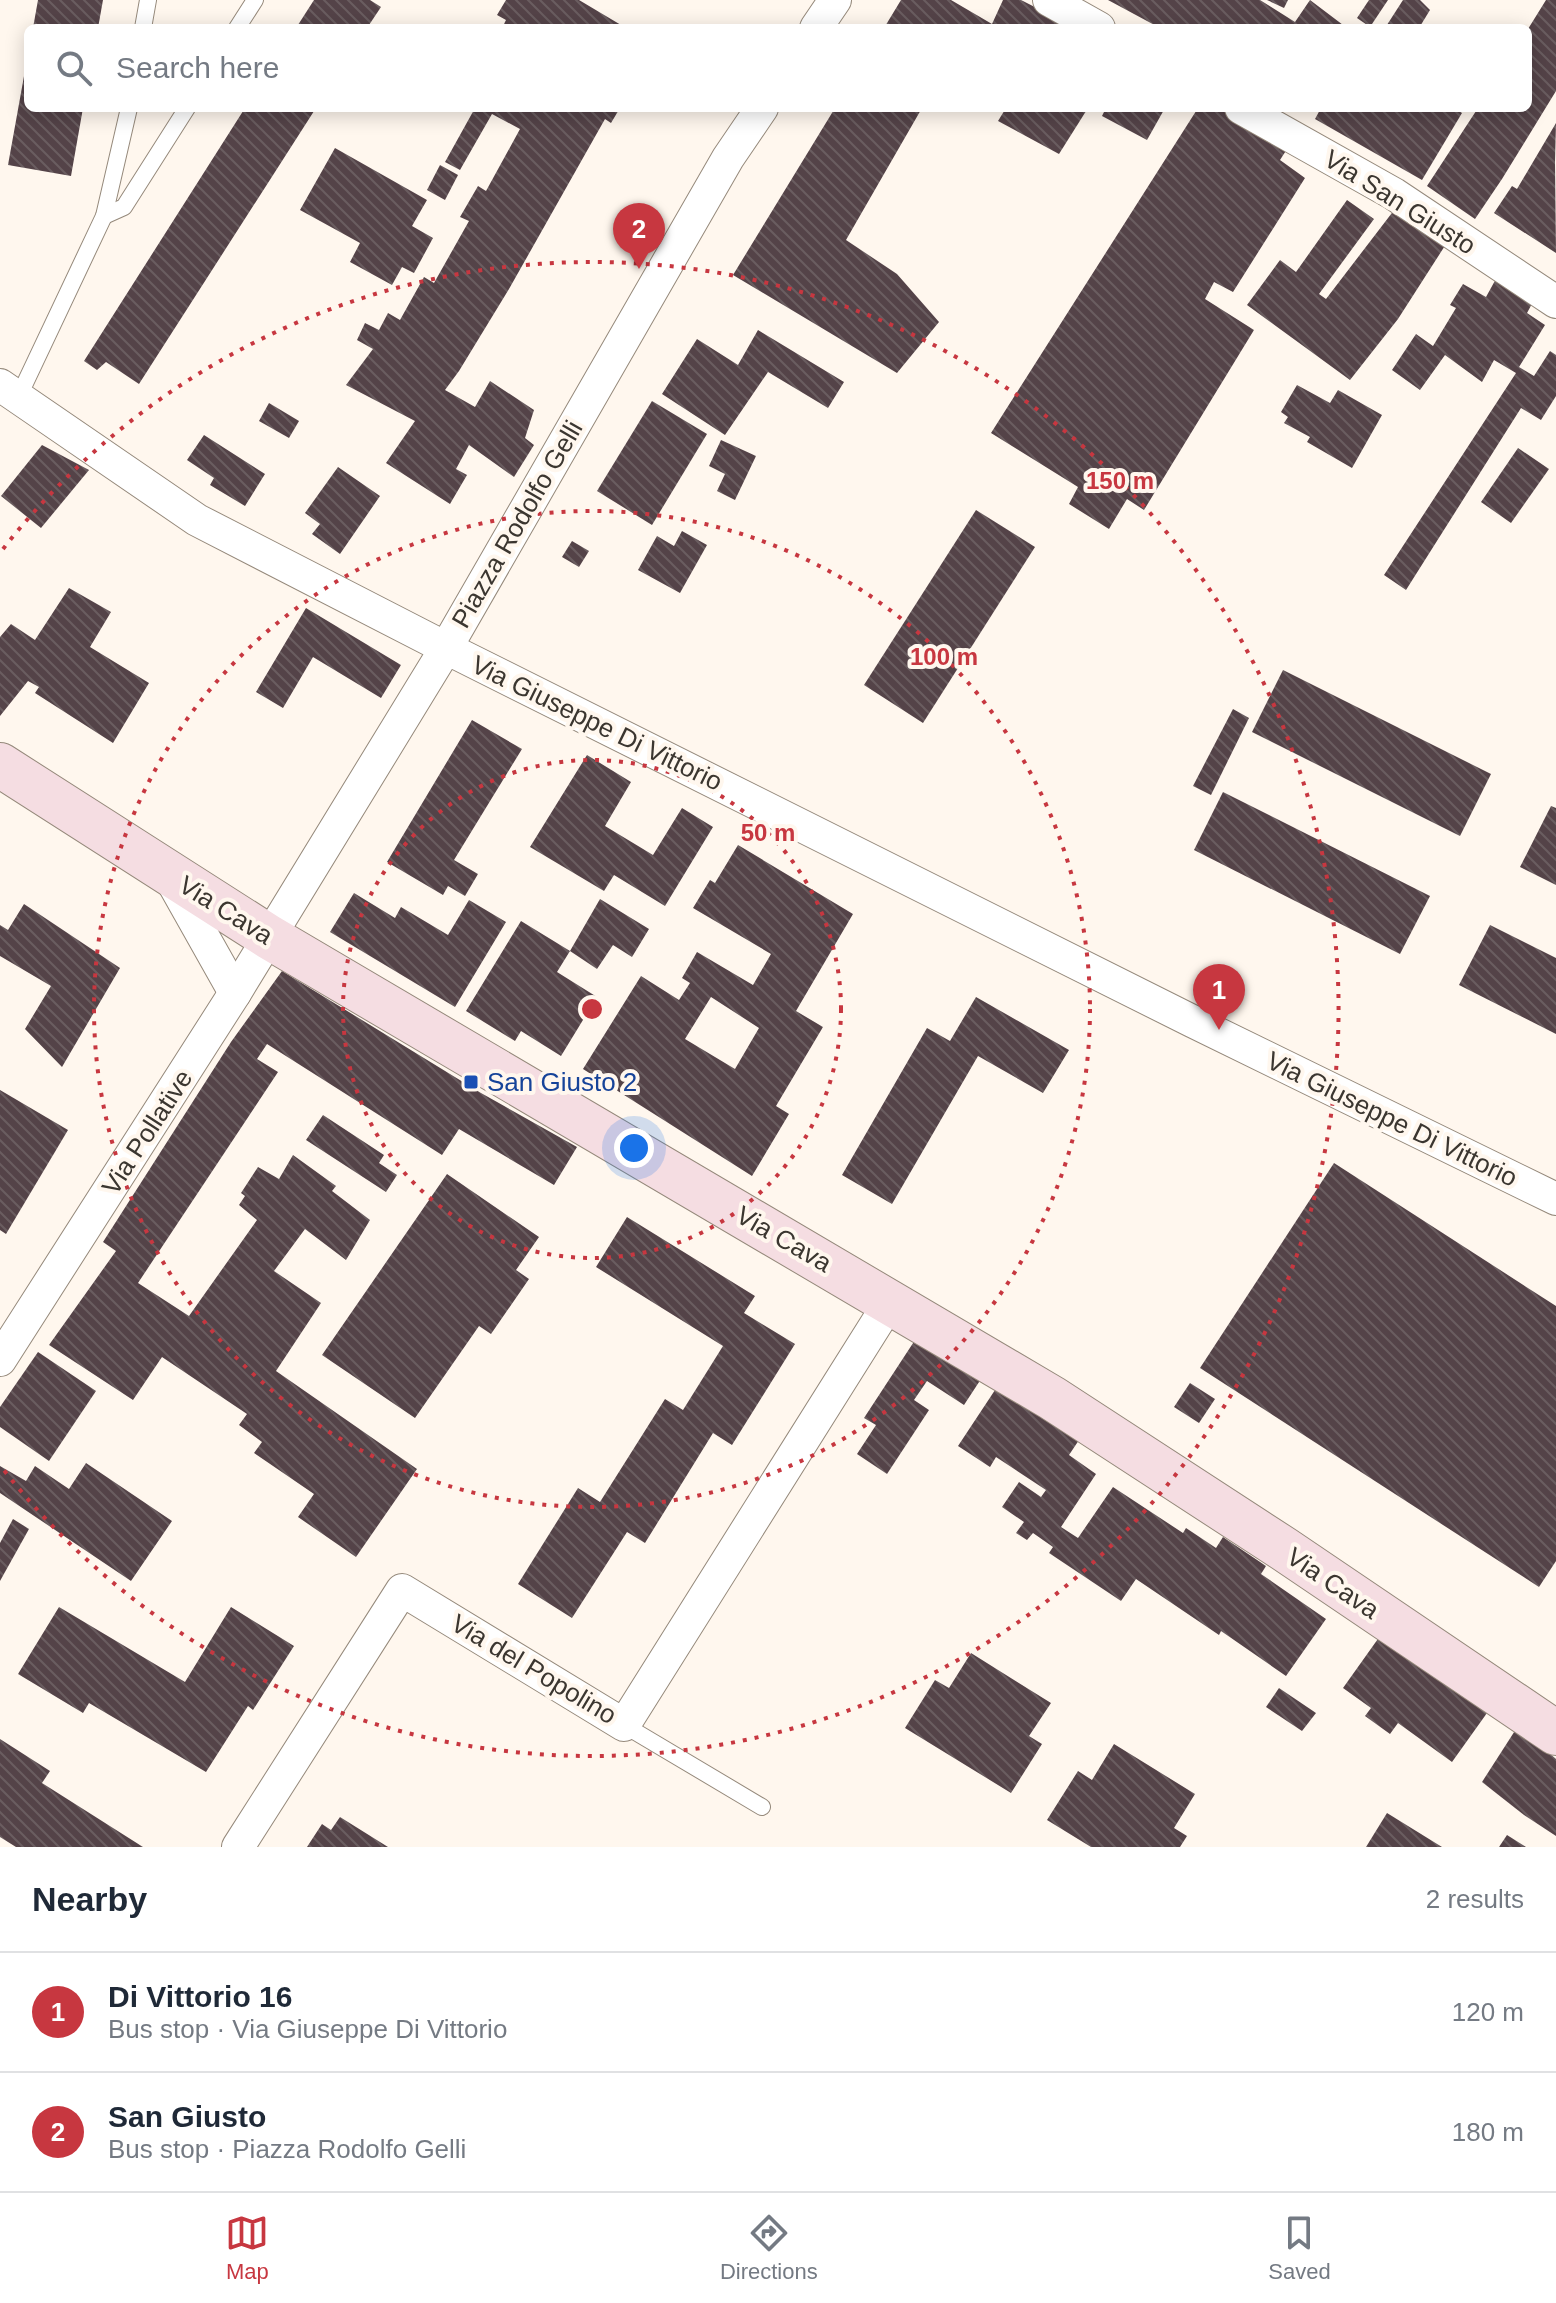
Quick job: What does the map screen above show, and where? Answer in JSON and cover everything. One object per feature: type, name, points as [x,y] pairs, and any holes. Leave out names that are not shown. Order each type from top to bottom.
[{"type":"street","points":[[819,24],[835,0]]},
{"type":"street","points":[[1049,0],[1092,24]]},
{"type":"street","name":"Piazza Rodolfo Gelli","points":[[269,937],[446,648],[728,158],[759,112]]},
{"type":"street","name":"Via San Giusto","points":[[1248,112],[1394,194],[1556,302]]},
{"type":"street","name":"Via Giuseppe Di Vittorio","points":[[9,392],[197,520],[1206,1028],[1556,1199]]},
{"type":"street","name":"Via Cava","points":[[0,765],[269,937],[1052,1398],[1284,1549],[1556,1733]]},
{"type":"street","points":[[168,874],[235,993]]},
{"type":"street","name":"Via Pollative","points":[[0,1360],[12,1322],[235,993],[269,937]]},
{"type":"street","name":"Via del Popolino","points":[[238,1847],[402,1590],[624,1725],[890,1302]]},
{"type":"lane","points":[[144,24],[148,0]]},
{"type":"lane","points":[[240,24],[255,0]]},
{"type":"lane","points":[[9,392],[104,216],[128,112]]},
{"type":"lane","points":[[104,216],[124,207],[184,112]]},
{"type":"lane","points":[[624,1725],[762,1807]]},
{"type":"building","points":[[38,0],[103,0],[99,24],[34,24]]},
{"type":"building","points":[[314,0],[370,0],[381,7],[370,24],[299,24]]},
{"type":"building","points":[[506,0],[579,0],[619,24],[504,24],[506,20],[497,15]]},
{"type":"building","points":[[901,0],[951,0],[992,24],[886,24]]},
{"type":"building","points":[[1003,0],[1021,0],[1068,24],[992,24]]},
{"type":"building","points":[[1108,0],[1260,0],[1295,22],[1310,0],[1342,24],[1153,24]]},
{"type":"building","points":[[1267,0],[1288,0],[1284,8]]},
{"type":"building","points":[[1369,0],[1388,0],[1372,24],[1357,18]]},
{"type":"building","points":[[1403,0],[1420,0],[1430,10],[1421,24],[1388,24]]},
{"type":"building","points":[[1546,0],[1556,0],[1556,91],[1475,219],[1427,186],[1475,112],[1532,112],[1531,24]]},
{"type":"building","points":[[24,76],[24,112],[82,112],[71,176],[8,165]]},
{"type":"building","points":[[242,112],[313,112],[139,384],[106,362],[97,370],[84,361]]},
{"type":"building","points":[[473,112],[618,112],[611,123],[605,119],[509,289],[445,390],[475,407],[490,381],[534,410],[525,438],[534,445],[514,477],[469,445],[456,469],[467,475],[450,504],[386,463],[415,421],[346,385],[373,349],[357,340],[365,323],[379,330],[388,313],[400,320],[424,277],[434,283],[469,221],[460,217],[478,186],[486,191],[520,129],[492,114],[460,170],[445,162]]},
{"type":"building","points":[[833,112],[920,112],[846,240],[897,274],[939,322],[897,373],[733,275]]},
{"type":"building","points":[[1004,112],[1085,112],[1059,154],[998,121]]},
{"type":"building","points":[[1104,112],[1163,112],[1147,140],[1102,116]]},
{"type":"building","points":[[1195,112],[1234,112],[1289,146],[1280,160],[1305,178],[1233,292],[1214,282],[1205,299],[1254,330],[1144,510],[1127,499],[1109,529],[1069,504],[1078,487],[991,433]]},
{"type":"building","points":[[1319,112],[1462,113],[1422,180],[1315,119]]},
{"type":"building","points":[[1556,123],[1556,253],[1494,213],[1512,186],[1517,189]]},
{"type":"building","points":[[335,148],[427,200],[412,226],[433,238],[414,273],[402,267],[392,285],[350,262],[360,243],[300,210]]},
{"type":"building","points":[[440,165],[458,175],[445,200],[427,190]]},
{"type":"building","points":[[1347,200],[1374,219],[1319,294],[1326,299],[1398,205],[1448,241],[1398,319],[1350,380],[1247,305],[1280,260],[1296,272]]},
{"type":"building","points":[[1497,277],[1534,300],[1527,313],[1545,325],[1519,367],[1534,376],[1550,351],[1556,355],[1556,396],[1541,420],[1521,408],[1406,590],[1384,575],[1516,373],[1494,360],[1482,382],[1445,355],[1420,390],[1392,370],[1416,334],[1433,346],[1456,308],[1450,305],[1463,284],[1486,297]]},
{"type":"building","points":[[758,330],[844,382],[828,408],[768,372],[725,435],[662,394],[697,339],[738,365]]},
{"type":"building","points":[[1297,385],[1330,403],[1338,390],[1382,415],[1352,468],[1307,442],[1310,437],[1284,423],[1288,417],[1281,412]]},
{"type":"building","points":[[652,401],[707,434],[652,525],[597,491]]},
{"type":"building","points":[[269,403],[299,421],[289,438],[259,421]]},
{"type":"building","points":[[204,435],[265,474],[245,506],[210,485],[214,478],[187,460]]},
{"type":"building","points":[[721,440],[756,456],[735,500],[717,491],[725,474],[709,466]]},
{"type":"building","points":[[42,445],[89,470],[41,528],[1,496]]},
{"type":"building","points":[[1518,448],[1549,469],[1511,523],[1481,502]]},
{"type":"building","points":[[338,467],[380,496],[340,554],[312,534],[320,524],[305,513]]},
{"type":"building","points":[[976,510],[1035,547],[923,723],[864,685]]},
{"type":"building","points":[[682,531],[707,545],[680,593],[638,570],[657,536],[674,546]]},
{"type":"building","points":[[572,541],[589,551],[579,567],[562,557]]},
{"type":"building","points":[[69,588],[111,612],[90,647],[149,683],[113,743],[35,693],[39,687],[28,681],[0,716],[0,637],[11,624],[35,640]]},
{"type":"building","points":[[306,608],[401,665],[381,698],[313,657],[283,708],[256,692]]},
{"type":"building","points":[[1283,670],[1491,774],[1460,836],[1252,732]]},
{"type":"building","points":[[1233,709],[1249,718],[1211,795],[1193,786]]},
{"type":"building","points":[[472,720],[522,749],[454,860],[478,874],[465,896],[448,886],[443,895],[387,862]]},
{"type":"building","points":[[587,755],[631,782],[605,826],[653,855],[682,808],[713,827],[665,906],[614,875],[604,891],[530,847]]},
{"type":"building","points":[[1223,792],[1430,896],[1400,954],[1194,850]]},
{"type":"building","points":[[1551,806],[1556,808],[1556,885],[1520,867]]},
{"type":"building","points":[[738,845],[853,914],[796,1011],[823,1027],[776,1106],[789,1114],[752,1176],[583,1069],[641,976],[679,1000],[690,983],[682,978],[697,952],[753,985],[771,954],[693,908],[710,880],[715,883]],"holes":[[[711,997],[759,1028],[735,1069],[685,1039]]]},
{"type":"building","points":[[354,893],[395,918],[401,907],[448,935],[469,900],[506,922],[455,1007],[330,932]]},
{"type":"building","points":[[600,899],[649,929],[632,957],[613,945],[597,969],[570,951]]},
{"type":"building","points":[[24,904],[120,968],[62,1067],[25,1029],[51,986],[0,956],[0,925],[8,930]]},
{"type":"building","points":[[521,921],[570,951],[557,972],[597,997],[561,1056],[521,1031],[515,1041],[466,1011]]},
{"type":"building","points":[[1490,925],[1556,958],[1556,1034],[1459,985]]},
{"type":"building","points":[[282,971],[481,1093],[577,1147],[554,1185],[459,1129],[442,1155],[267,1044],[257,1059],[278,1072],[138,1283],[189,1316],[257,1220],[239,1205],[245,1196],[241,1193],[258,1167],[279,1179],[293,1155],[336,1186],[332,1191],[370,1220],[346,1260],[305,1229],[274,1271],[321,1303],[276,1371],[417,1469],[356,1557],[298,1517],[314,1494],[254,1453],[262,1442],[239,1425],[247,1414],[162,1357],[133,1400],[49,1345],[116,1251],[103,1242],[231,1042]]},
{"type":"building","points":[[976,997],[1069,1050],[1043,1093],[978,1056],[892,1204],[842,1175],[927,1028],[950,1041]]},
{"type":"building","points":[[0,1090],[68,1130],[6,1234],[0,1230]]},
{"type":"building","points":[[323,1115],[384,1155],[379,1163],[397,1175],[386,1192],[306,1140]]},
{"type":"building","points":[[1334,1163],[1556,1306],[1556,1561],[1539,1587],[1200,1368]]},
{"type":"building","points":[[447,1174],[539,1237],[516,1270],[529,1279],[491,1334],[479,1326],[415,1418],[322,1355]]},
{"type":"building","points":[[627,1217],[755,1296],[744,1313],[795,1344],[732,1445],[713,1433],[645,1543],[627,1532],[572,1618],[518,1584],[578,1488],[600,1502],[665,1399],[683,1410],[723,1346],[596,1267]]},
{"type":"building","points":[[917,1337],[981,1379],[964,1405],[927,1381],[914,1400],[929,1410],[887,1474],[857,1454],[876,1425],[864,1418]]},
{"type":"building","points":[[38,1352],[96,1391],[49,1461],[0,1427],[0,1407]]},
{"type":"building","points":[[1190,1383],[1215,1399],[1199,1423],[1174,1407]]},
{"type":"building","points":[[997,1387],[1079,1440],[1069,1455],[1096,1474],[1061,1527],[1078,1538],[1113,1487],[1183,1533],[1186,1528],[1216,1548],[1223,1537],[1266,1566],[1261,1574],[1326,1619],[1286,1676],[1221,1631],[1219,1635],[1136,1579],[1121,1601],[1049,1553],[1053,1547],[1033,1533],[1027,1540],[1016,1533],[1024,1522],[1002,1507],[1019,1482],[1041,1497],[1046,1490],[996,1457],[990,1467],[958,1446]]},
{"type":"building","points":[[86,1463],[172,1521],[131,1581],[0,1493],[0,1466],[26,1481],[35,1466],[69,1489]]},
{"type":"building","points":[[13,1519],[29,1529],[0,1581],[0,1543]]},
{"type":"building","points":[[59,1607],[185,1682],[231,1607],[294,1646],[253,1710],[248,1706],[206,1772],[89,1703],[83,1713],[18,1674]]},
{"type":"building","points":[[1380,1636],[1487,1713],[1452,1762],[1398,1723],[1390,1734],[1365,1716],[1371,1708],[1343,1688]]},
{"type":"building","points":[[971,1653],[1051,1703],[1029,1736],[1042,1744],[1011,1793],[905,1728],[935,1680],[949,1688]]},
{"type":"building","points":[[1279,1688],[1316,1713],[1302,1731],[1266,1707]]},
{"type":"building","points":[[1518,1726],[1556,1759],[1556,1836],[1482,1782]]},
{"type":"building","points":[[0,1739],[50,1771],[42,1783],[143,1847],[16,1847],[0,1837]]},
{"type":"building","points":[[1114,1744],[1195,1794],[1174,1828],[1187,1836],[1180,1847],[1091,1847],[1047,1820],[1078,1771],[1092,1780]]},
{"type":"building","points":[[1387,1813],[1442,1847],[1366,1847]]},
{"type":"building","points":[[340,1817],[388,1847],[307,1847],[322,1824],[331,1830]]},
{"type":"building","points":[[1507,1835],[1526,1847],[1499,1847]]},
{"type":"place","name":"San Giusto","points":[[639,269]]},
{"type":"place","name":"Di Vittorio 16","points":[[1219,1030]]},
{"type":"place","name":"San Giusto 2","points":[[471,1082]]}]
